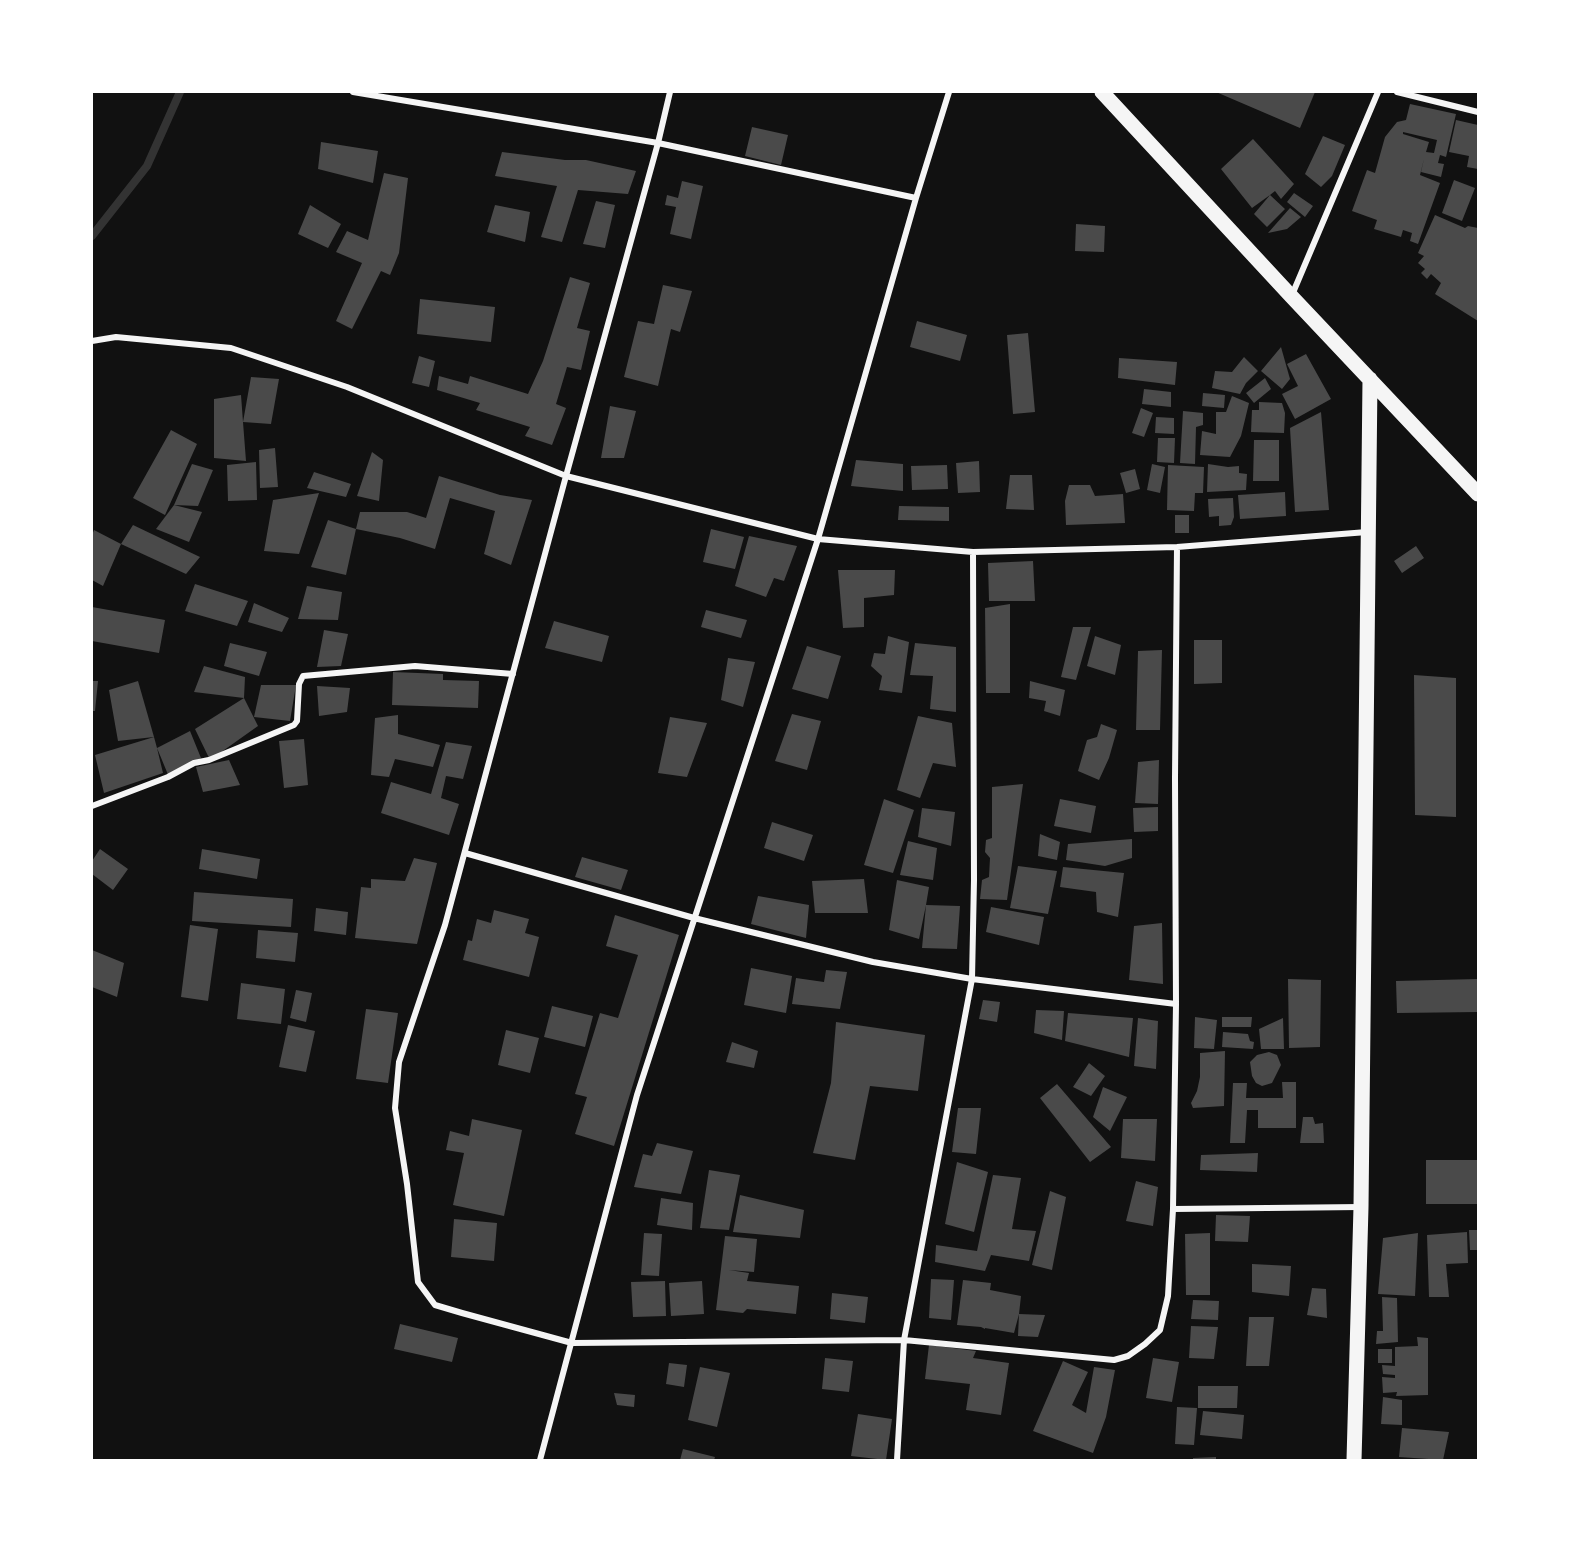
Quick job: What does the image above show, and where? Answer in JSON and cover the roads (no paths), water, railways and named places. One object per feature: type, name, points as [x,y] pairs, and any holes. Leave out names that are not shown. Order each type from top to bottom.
[{"type":"main road","points":[[1102,92],[1479,494]]},
{"type":"main road","points":[[1354,1461],[1361,1207],[1370,379]]},
{"type":"street","points":[[353,92],[658,143],[916,198]]},
{"type":"street","points":[[670,92],[445,925],[399,1062],[395,1107],[407,1184],[418,1282],[435,1305],[572,1342],[904,1340],[1114,1360],[1128,1356],[1160,1330],[1168,1296],[1173,1209],[1177,548]]},
{"type":"street","points":[[540,1461],[637,1095],[818,539],[916,198],[949,92]]},
{"type":"street","points":[[1291,296],[1378,92]]},
{"type":"street","points":[[1397,92],[1479,112]]},
{"type":"street","points":[[92,340],[116,337],[231,348],[347,387],[566,476],[818,539],[973,552],[1177,548],[1367,532]]},
{"type":"street","points":[[897,1461],[904,1340],[972,979],[973,552]]},
{"type":"street","points":[[92,806],[168,777],[194,763],[209,760],[294,725],[297,721],[299,684],[303,676],[416,666],[513,674]]},
{"type":"street","points":[[465,853],[694,918],[873,962],[972,979],[1176,1004]]},
{"type":"street","points":[[1173,1209],[1361,1207]]},
{"type":"waterway","points":[[92,236],[147,166],[180,92]]}]
